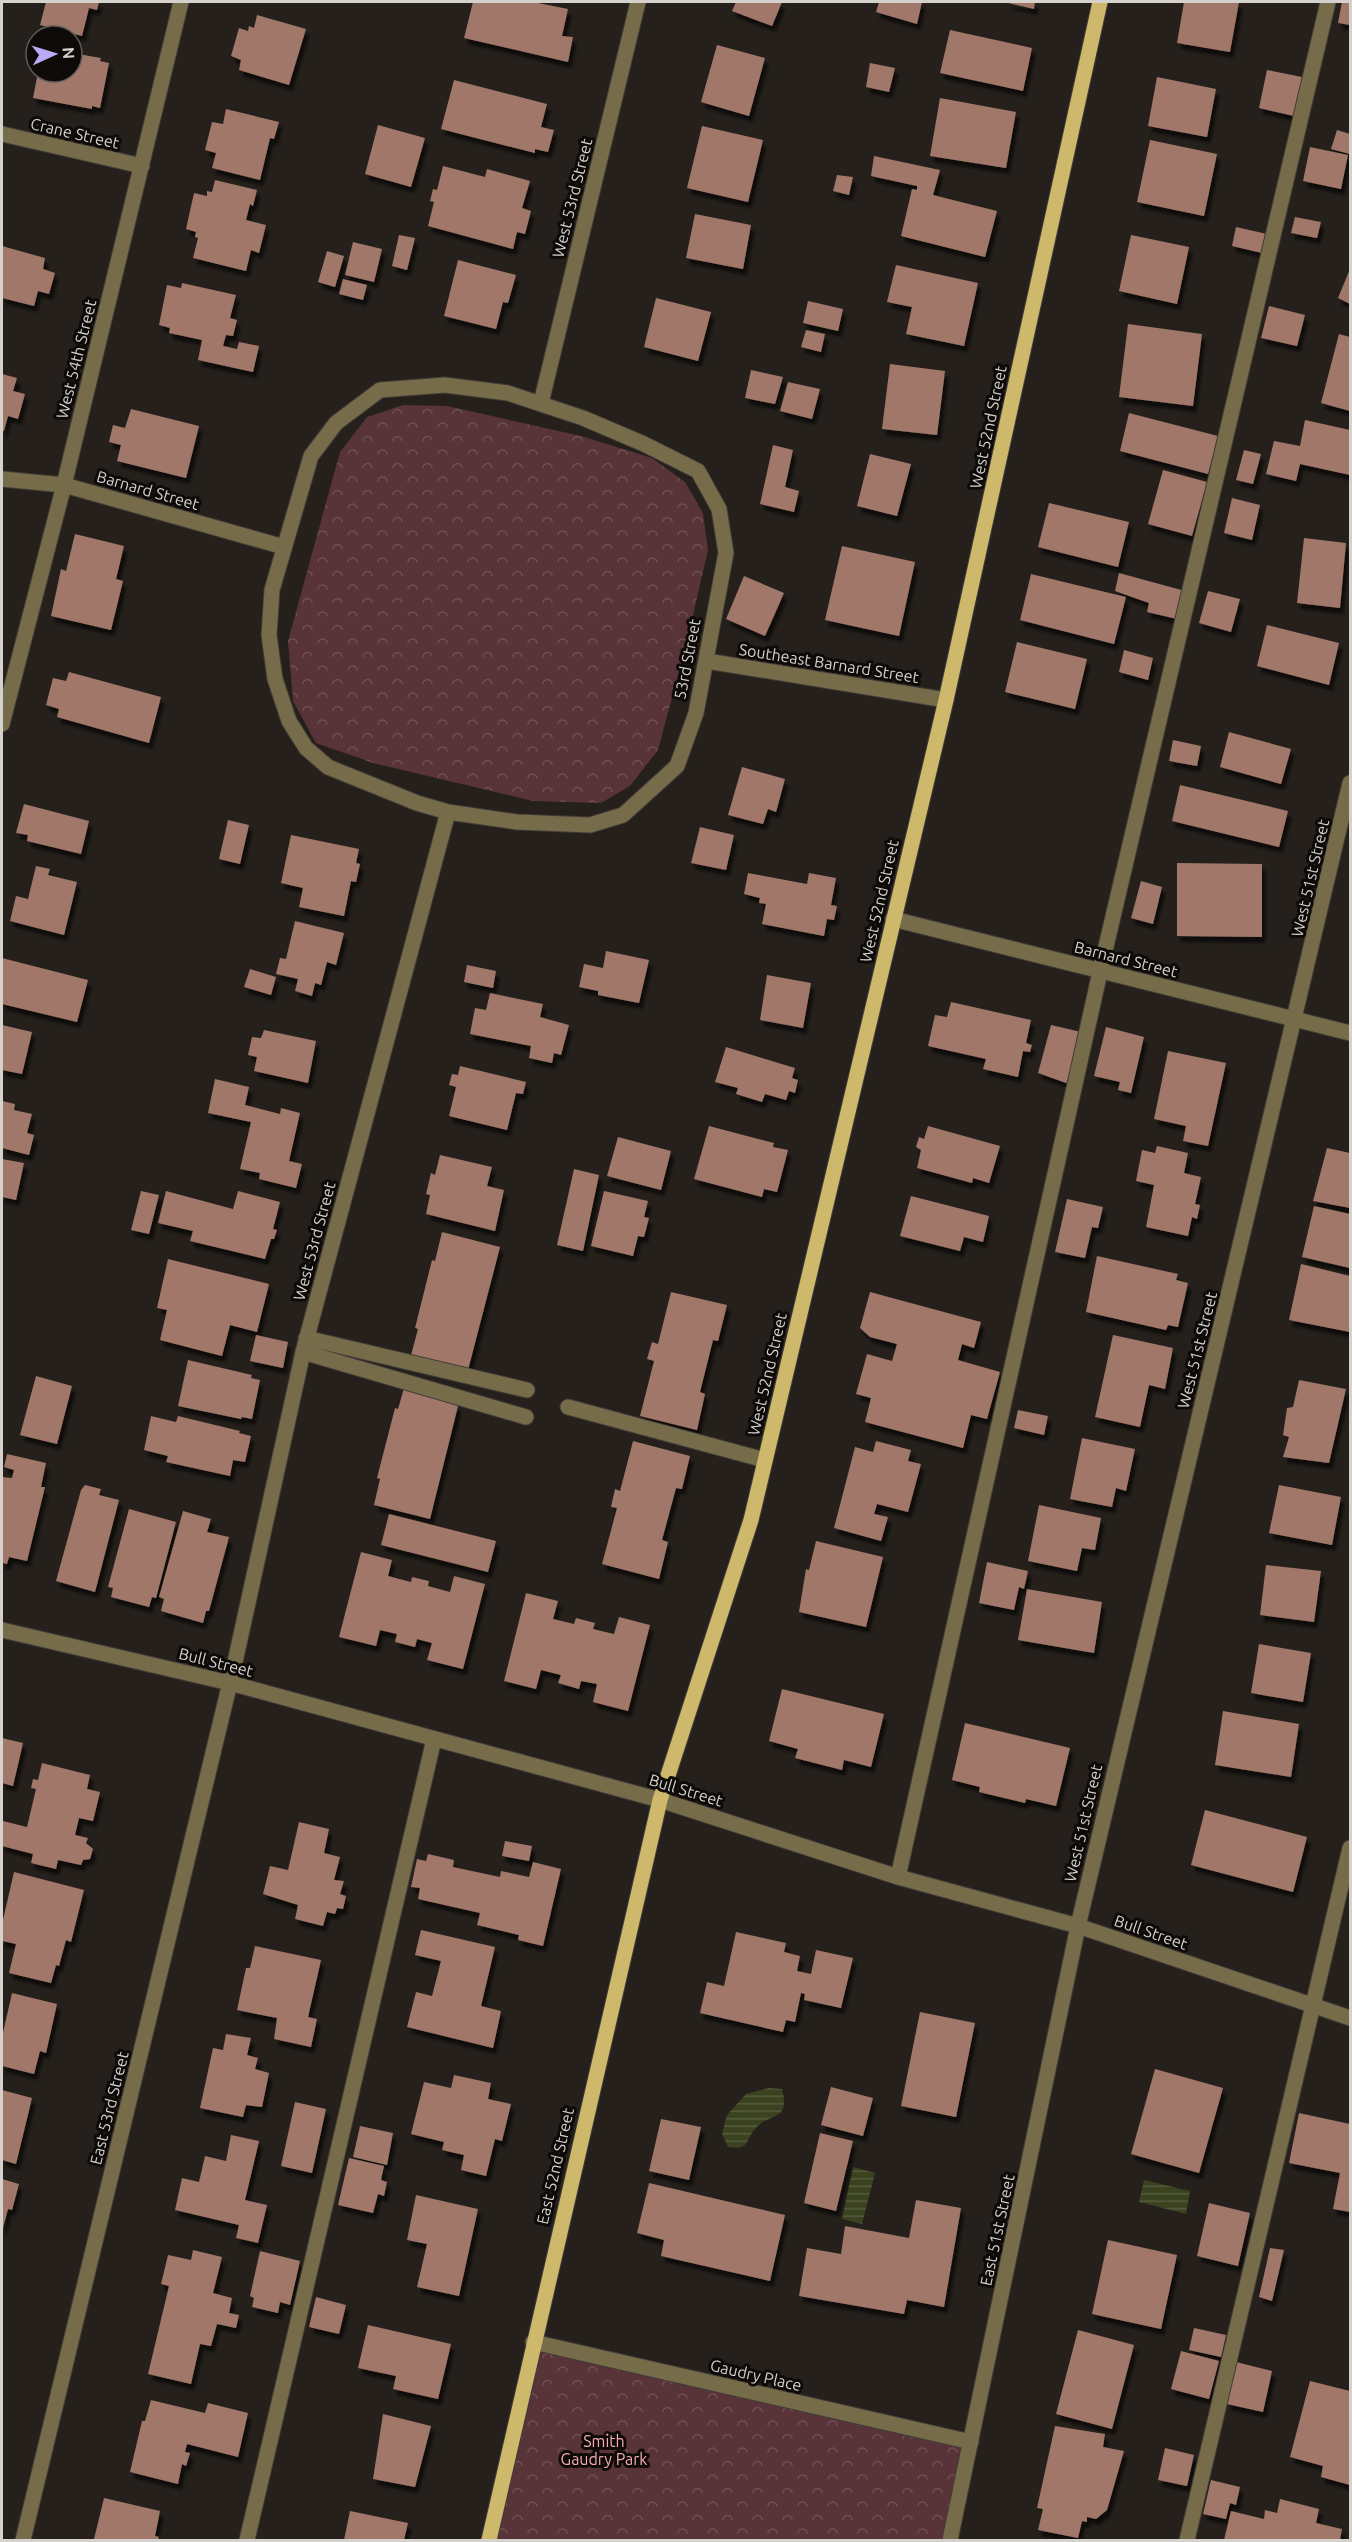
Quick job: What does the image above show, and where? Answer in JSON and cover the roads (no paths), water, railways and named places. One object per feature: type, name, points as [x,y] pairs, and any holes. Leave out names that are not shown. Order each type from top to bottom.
[{"type":"main road","name":"West 52nd Street","points":[[660,1800],[751,1520],[946,700],[1100,2]]},
{"type":"main road","name":"East 52nd Street","points":[[489,2541],[533,2342],[660,1800]]},
{"type":"street","name":"West 54th Street","points":[[2,724],[64,485],[181,2]]},
{"type":"street","name":"West 53rd Street","points":[[541,403],[638,2]]},
{"type":"street","points":[[898,1877],[1100,972],[1328,2]]},
{"type":"street","name":"Crane Street","points":[[2,134],[142,166]]},
{"type":"street","name":"53rd Street","points":[[445,385],[508,393],[541,403],[634,440],[698,471],[718,509],[726,553],[696,713],[677,766],[623,814],[590,825],[517,822],[448,812],[417,803],[328,767],[306,748],[289,721],[275,679],[269,635],[272,590],[311,456],[336,423],[380,390],[445,385]]},
{"type":"street","name":"Barnard Street","points":[[2,479],[64,485],[284,547]]},
{"type":"street","name":"Southeast Barnard Street","points":[[707,661],[946,700]]},
{"type":"street","name":"West 51st Street","points":[[1077,1926],[1350,783]]},
{"type":"street","name":"West 53rd Street","points":[[230,1683],[304,1345],[448,812]]},
{"type":"street","name":"Barnard Street","points":[[893,919],[1350,1033]]},
{"type":"street","points":[[304,1345],[527,1390]]},
{"type":"street","points":[[304,1345],[526,1418]]},
{"type":"street","points":[[568,1407],[765,1460]]},
{"type":"street","name":"Bull Street","points":[[2,1630],[230,1683],[660,1800],[898,1877],[1077,1926],[1350,2018]]},
{"type":"street","name":"East 53rd Street","points":[[23,2541],[230,1683]]},
{"type":"street","points":[[247,2541],[435,1738]]},
{"type":"street","points":[[1187,2541],[1350,1848]]},
{"type":"street","name":"East 51st Street","points":[[950,2541],[1077,1926]]},
{"type":"street","name":"Gaudry Place","points":[[533,2342],[971,2442]]},
{"type":"park label","name":"Smith Gaudry Park","points":[[604,2450]]}]
